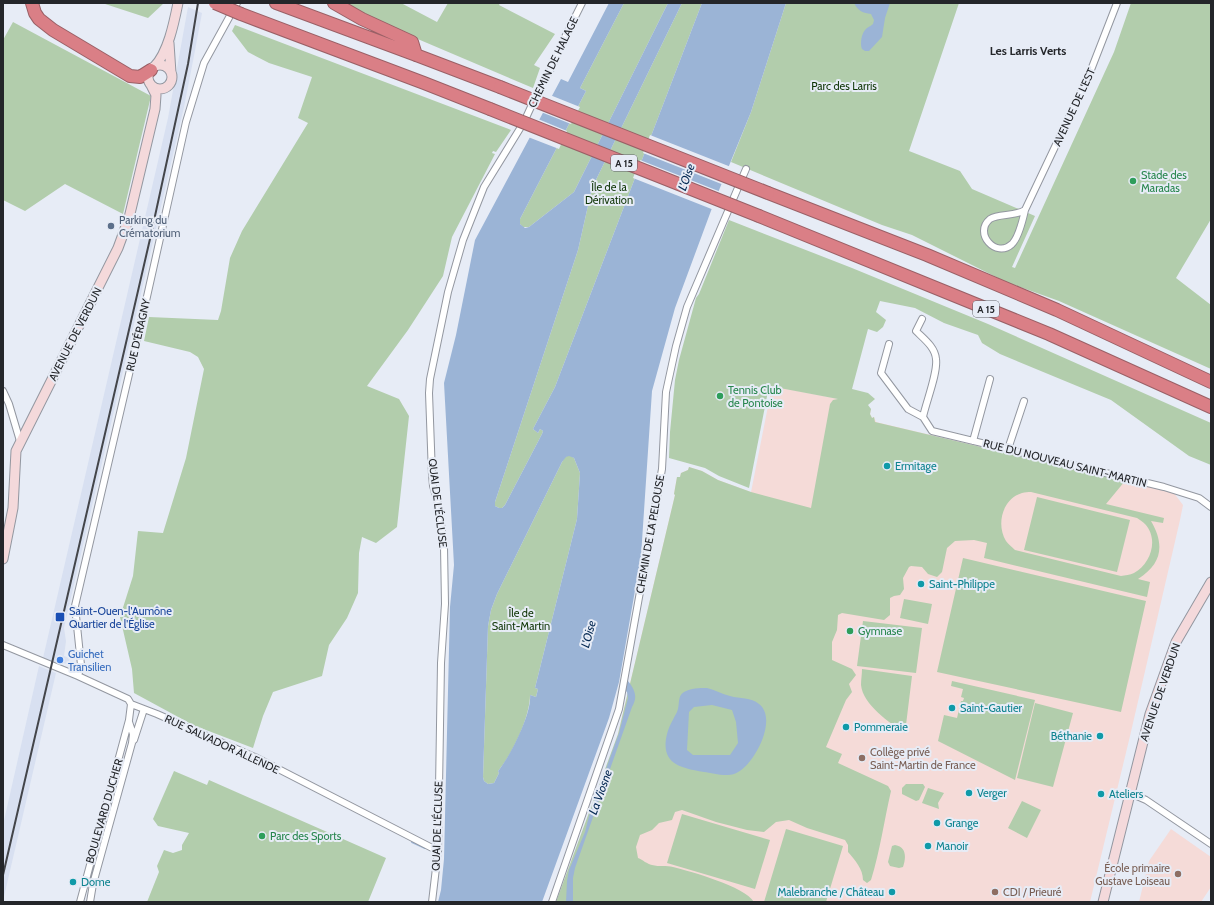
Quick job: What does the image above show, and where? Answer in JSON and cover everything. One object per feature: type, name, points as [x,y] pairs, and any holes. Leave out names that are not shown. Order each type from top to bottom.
[{"type":"highway","points":[[32,3],[35,13],[39,19],[52,30],[130,76],[138,77],[152,69]]},
{"type":"highway","name":"A 15","points":[[215,3],[239,8],[490,110],[759,216],[1049,334],[1211,407]]},
{"type":"highway","name":"A 15","points":[[276,3],[500,87],[927,255],[1058,310],[1211,382]]},
{"type":"highway","points":[[334,3],[362,19],[412,42],[416,55]]},
{"type":"main road","points":[[170,36],[169,55],[171,80],[168,86],[159,89],[151,85],[148,76],[162,55],[170,36],[178,3]]},
{"type":"main road","points":[[152,69],[163,66],[169,69],[171,73]]},
{"type":"main road","name":"AVENUE DE VERDUN","points":[[3,559],[12,513],[16,454],[20,442],[118,248],[130,218],[155,109],[156,95],[151,85]]},
{"type":"main road","name":"AVENUE DE VERDUN","points":[[155,109],[168,86]]},
{"type":"main road","name":"AVENUE DE VERDUN","points":[[1103,902],[1150,714],[1176,642],[1211,582]]},
{"type":"street","name":"CHEMIN DE HALAGE","points":[[524,122],[582,3]]},
{"type":"street","name":"AVENUE DE L'EST","points":[[1025,210],[1018,213],[996,217],[990,220],[986,225],[984,233],[988,243],[998,248],[1012,244],[1022,223],[1025,210],[1086,81],[1117,3]]},
{"type":"street","name":"RUE D'ÉRAGNY","points":[[78,676],[80,665],[74,612],[76,597],[190,107],[204,62],[239,8]]},
{"type":"street","name":"QUAI DE L'ÉCLUSE","points":[[432,902],[438,852],[441,663],[445,604],[444,548],[439,506],[433,486],[432,475],[429,393],[430,379],[448,292],[463,240],[484,187],[524,122]]},
{"type":"street","name":"CHEMIN DE LA PELOUSE","points":[[552,902],[619,709],[662,469],[666,392],[676,346],[687,308],[746,169]]},
{"type":"street","points":[[922,319],[916,331],[929,344],[936,358],[935,372],[923,417]]},
{"type":"street","name":"RUE DU NOUVEAU SAINT-MARTIN","points":[[889,344],[881,373],[908,409],[923,417],[932,431],[1164,487],[1199,498],[1211,507]]},
{"type":"street","points":[[974,441],[990,379]]},
{"type":"street","points":[[3,391],[9,404],[20,442]]},
{"type":"street","points":[[1008,449],[1024,401]]},
{"type":"street","name":"RUE SALVADOR ALLENDE","points":[[3,645],[78,676],[128,699],[131,704],[257,758],[438,852]]},
{"type":"street","name":"BOULEVARD DUCHER","points":[[80,902],[129,720],[131,704]]},
{"type":"street","name":"BOULEVARD DUCHER","points":[[132,743],[136,736],[144,709]]},
{"type":"street","name":"BOULEVARD DUCHER","points":[[90,902],[132,743],[133,734],[129,720]]},
{"type":"street","points":[[1130,793],[1146,800],[1211,844]]},
{"type":"shaded area","points":[[188,7],[202,13],[184,107],[64,628],[66,641],[64,656],[70,658],[68,664],[55,663],[43,658],[168,118]]},
{"type":"shaded area","points":[[772,386],[839,399],[871,409],[870,414],[872,418],[874,417],[876,422],[1174,493],[1183,505],[1090,902],[578,902],[675,495],[677,477],[680,477],[681,473],[688,470],[689,467],[702,471],[718,480],[751,492]]},
{"type":"shaded area","points":[[39,666],[56,673],[3,901],[3,825]]},
{"type":"shaded area","name":"École primaire Gustave Loiseau","points":[[1171,829],[1211,857],[1211,887],[1201,902],[1139,902],[1149,861]]},
{"type":"green space","points":[[102,3],[164,3],[148,18]]},
{"type":"green space","points":[[344,3],[401,3],[437,22],[448,3],[500,3],[499,5],[555,34],[534,65],[540,68],[533,88],[373,20]]},
{"type":"green space","name":"Île de la Dérivation","points":[[624,3],[668,3],[574,192],[529,227],[523,227],[520,224],[520,219],[586,91],[580,88]]},
{"type":"green space","name":"Île de la Dérivation","points":[[682,3],[702,3],[555,387],[533,429],[538,433],[540,429],[543,431],[542,434],[505,505],[502,508],[499,508],[495,506],[495,502],[578,250],[592,188]]},
{"type":"green space","name":"Parc des Larris","points":[[786,3],[959,3],[909,151],[960,171],[972,189],[1035,216],[1012,267],[1015,268],[1114,52],[1131,3],[1211,3],[1211,219],[1176,278],[1211,305],[1211,369],[1059,301],[1006,282],[912,235],[882,225],[731,162],[751,112]]},
{"type":"green space","points":[[13,22],[151,96],[123,214],[65,184],[25,211],[3,200],[3,40]]},
{"type":"green space","points":[[235,25],[511,130],[496,152],[493,151],[492,153],[495,154],[452,237],[443,276],[408,330],[367,386],[399,399],[409,416],[397,527],[376,543],[362,537],[359,553],[358,593],[347,618],[329,645],[322,676],[273,692],[263,716],[253,748],[193,725],[134,693],[132,669],[120,617],[133,576],[138,531],[163,533],[186,458],[204,369],[198,357],[190,352],[144,341],[149,317],[218,320],[221,311],[230,258],[242,231],[308,123],[298,118],[312,77],[269,63],[248,52],[232,31]]},
{"type":"green space","points":[[729,220],[852,268],[988,324],[1211,423],[1211,465],[1189,456],[1111,400],[1000,354],[982,343],[978,335],[944,323],[915,308],[880,301],[876,312],[886,320],[883,327],[877,332],[868,329],[852,389],[868,393],[875,399],[868,405],[871,409],[870,414],[872,418],[874,417],[875,422],[1125,481],[1106,504],[1164,518],[1163,523],[1151,521],[1158,538],[1159,553],[1152,567],[1138,579],[1150,582],[1147,597],[984,558],[987,543],[974,540],[955,541],[947,548],[942,572],[937,577],[928,574],[922,567],[909,567],[903,578],[904,589],[900,595],[890,598],[890,615],[884,620],[842,613],[838,615],[837,630],[832,642],[832,660],[852,669],[856,675],[849,684],[852,692],[846,700],[826,747],[842,754],[838,763],[888,786],[891,791],[871,880],[867,883],[863,880],[860,868],[848,852],[848,845],[845,840],[807,828],[789,820],[776,822],[764,832],[747,830],[716,822],[682,810],[675,812],[672,820],[659,823],[652,830],[640,835],[636,847],[638,858],[657,866],[671,866],[717,880],[740,890],[754,902],[556,902],[618,734],[675,495],[677,477],[680,477],[681,473],[688,470],[689,467],[702,471],[718,480],[751,492],[811,508],[830,404],[833,400],[838,399],[769,386],[749,488],[719,476],[705,468],[669,458],[675,380],[696,298],[699,294]],"holes":[[[1026,492],[1137,518],[1145,524],[1152,537],[1151,551],[1145,564],[1140,569],[1132,574],[1121,576],[1015,550],[1006,541],[1001,528],[1003,513],[1010,501],[1015,496]]]},
{"type":"green space","name":"Île de Saint-Martin","points":[[569,455],[574,458],[580,473],[577,519],[535,688],[538,689],[536,697],[530,695],[524,724],[514,746],[498,771],[499,773],[494,783],[488,784],[484,781],[483,777],[488,626],[491,610],[497,594],[562,462],[565,457]]},
{"type":"green space","points":[[1037,497],[1130,520],[1117,572],[1024,550]]},
{"type":"green space","points":[[963,558],[1146,601],[1121,712],[937,672]]},
{"type":"green space","points":[[904,599],[932,604],[928,624],[900,618]]},
{"type":"green space","points":[[863,621],[922,628],[916,673],[857,666]]},
{"type":"green space","points":[[862,669],[912,676],[905,733],[878,713],[867,700],[861,685]]},
{"type":"green space","points":[[952,681],[1035,700],[1015,780],[938,741],[944,715],[957,718],[961,701],[963,701],[964,698],[961,697],[963,689],[951,686]]},
{"type":"green space","points":[[1035,703],[1073,713],[1053,787],[1017,778]]},
{"type":"green space","name":"Parc des Sports","points":[[174,771],[207,785],[209,780],[386,858],[368,902],[147,902],[159,872],[157,866],[164,850],[173,853],[182,850],[182,845],[189,833],[158,826],[153,819]]},
{"type":"green space","points":[[906,784],[923,784],[925,787],[919,800],[916,801],[902,794],[902,788]]},
{"type":"green space","points":[[928,788],[944,793],[938,803],[939,809],[922,803]]},
{"type":"green space","points":[[1022,801],[1041,810],[1027,838],[1008,828]]},
{"type":"green space","points":[[682,814],[770,840],[755,889],[667,863]]},
{"type":"green space","points":[[786,829],[843,846],[826,902],[764,902]]},
{"type":"green space","points":[[895,845],[904,850],[905,860],[903,867],[899,868],[890,866],[888,862],[892,846]]},
{"type":"water","name":"L'Oise","points":[[609,3],[624,3],[580,88],[586,91],[520,219],[520,224],[525,228],[529,227],[574,192],[668,3],[682,3],[592,188],[578,250],[495,502],[495,506],[499,508],[502,508],[505,505],[542,434],[543,431],[540,429],[538,433],[533,429],[555,387],[702,3],[786,3],[751,112],[715,200],[675,308],[652,391],[641,556],[619,682],[609,718],[542,902],[438,902],[441,890],[444,859],[450,607],[454,565],[444,383],[456,335],[475,240],[561,79],[568,82]],"holes":[[[569,456],[574,458],[580,473],[577,519],[535,688],[538,689],[536,697],[530,695],[528,712],[514,746],[498,771],[499,773],[494,783],[488,784],[484,781],[483,777],[488,626],[491,610],[497,594],[562,462],[566,457]]]},
{"type":"water","points":[[854,3],[890,3],[885,18],[882,37],[869,51],[862,49],[861,40],[864,32],[873,24],[874,20],[871,14],[861,11]]},
{"type":"water","name":"La Viosne","points":[[628,681],[634,691],[635,700],[575,868],[573,878],[573,902],[566,902],[569,870],[585,832],[589,816],[619,733],[628,698],[627,692],[624,689]]},
{"type":"water","points":[[695,688],[707,688],[730,696],[752,700],[759,704],[764,711],[766,720],[765,731],[756,753],[749,763],[734,774],[719,774],[679,766],[669,758],[666,752],[667,734],[677,712],[680,696],[684,692]],"holes":[[[712,705],[732,710],[736,722],[738,743],[730,755],[693,755],[687,750],[689,712],[694,707]]]},
{"type":"pier","points":[[550,95],[580,107],[571,124],[541,112]]},
{"type":"pier","points":[[538,119],[567,131],[559,149],[528,137]]},
{"type":"pier","points":[[650,135],[731,167],[724,185],[643,153]]},
{"type":"pier","points":[[640,160],[721,192],[714,210],[633,178]]},
{"type":"waterway","points":[[412,842],[425,848]]},
{"type":"railway","points":[[3,875],[150,239],[188,64],[198,3]]},
{"type":"place","name":"Stade des Maradas","points":[[1133,181]]},
{"type":"place","name":"Parking du Crématorium","points":[[111,226]]},
{"type":"place","name":"Tennis Club de Pontoise","points":[[720,396]]},
{"type":"place","name":"Ermitage","points":[[887,466]]},
{"type":"place","name":"Saint-Philippe","points":[[921,584]]},
{"type":"place","name":"Saint-Ouen-l'Aumône Quartier de l'Église","points":[[60,617]]},
{"type":"place","name":"Gymnase","points":[[850,631]]},
{"type":"place","name":"Guichet Transilien","points":[[60,660]]},
{"type":"place","name":"Saint-Gautier","points":[[952,708]]},
{"type":"place","name":"Pommeraie","points":[[846,727]]},
{"type":"place","name":"Béthanie","points":[[1100,736]]},
{"type":"place","name":"Collège privé Saint-Martin de France","points":[[862,758]]},
{"type":"place","name":"Verger","points":[[969,793]]},
{"type":"place","name":"Ateliers","points":[[1101,794]]},
{"type":"place","name":"Grange","points":[[937,823]]},
{"type":"place","name":"Parc des Sports","points":[[262,836]]},
{"type":"place","name":"Manoir","points":[[928,846]]},
{"type":"place","name":"École primaire Gustave Loiseau","points":[[1178,874]]},
{"type":"place","name":"Dome","points":[[73,882]]},
{"type":"place","name":"Malebranche / Château","points":[[892,892]]},
{"type":"place","name":"CDI / Prieuré","points":[[995,892]]},
{"type":"district","name":"Les Larris Verts","points":[[1028,50]]}]
